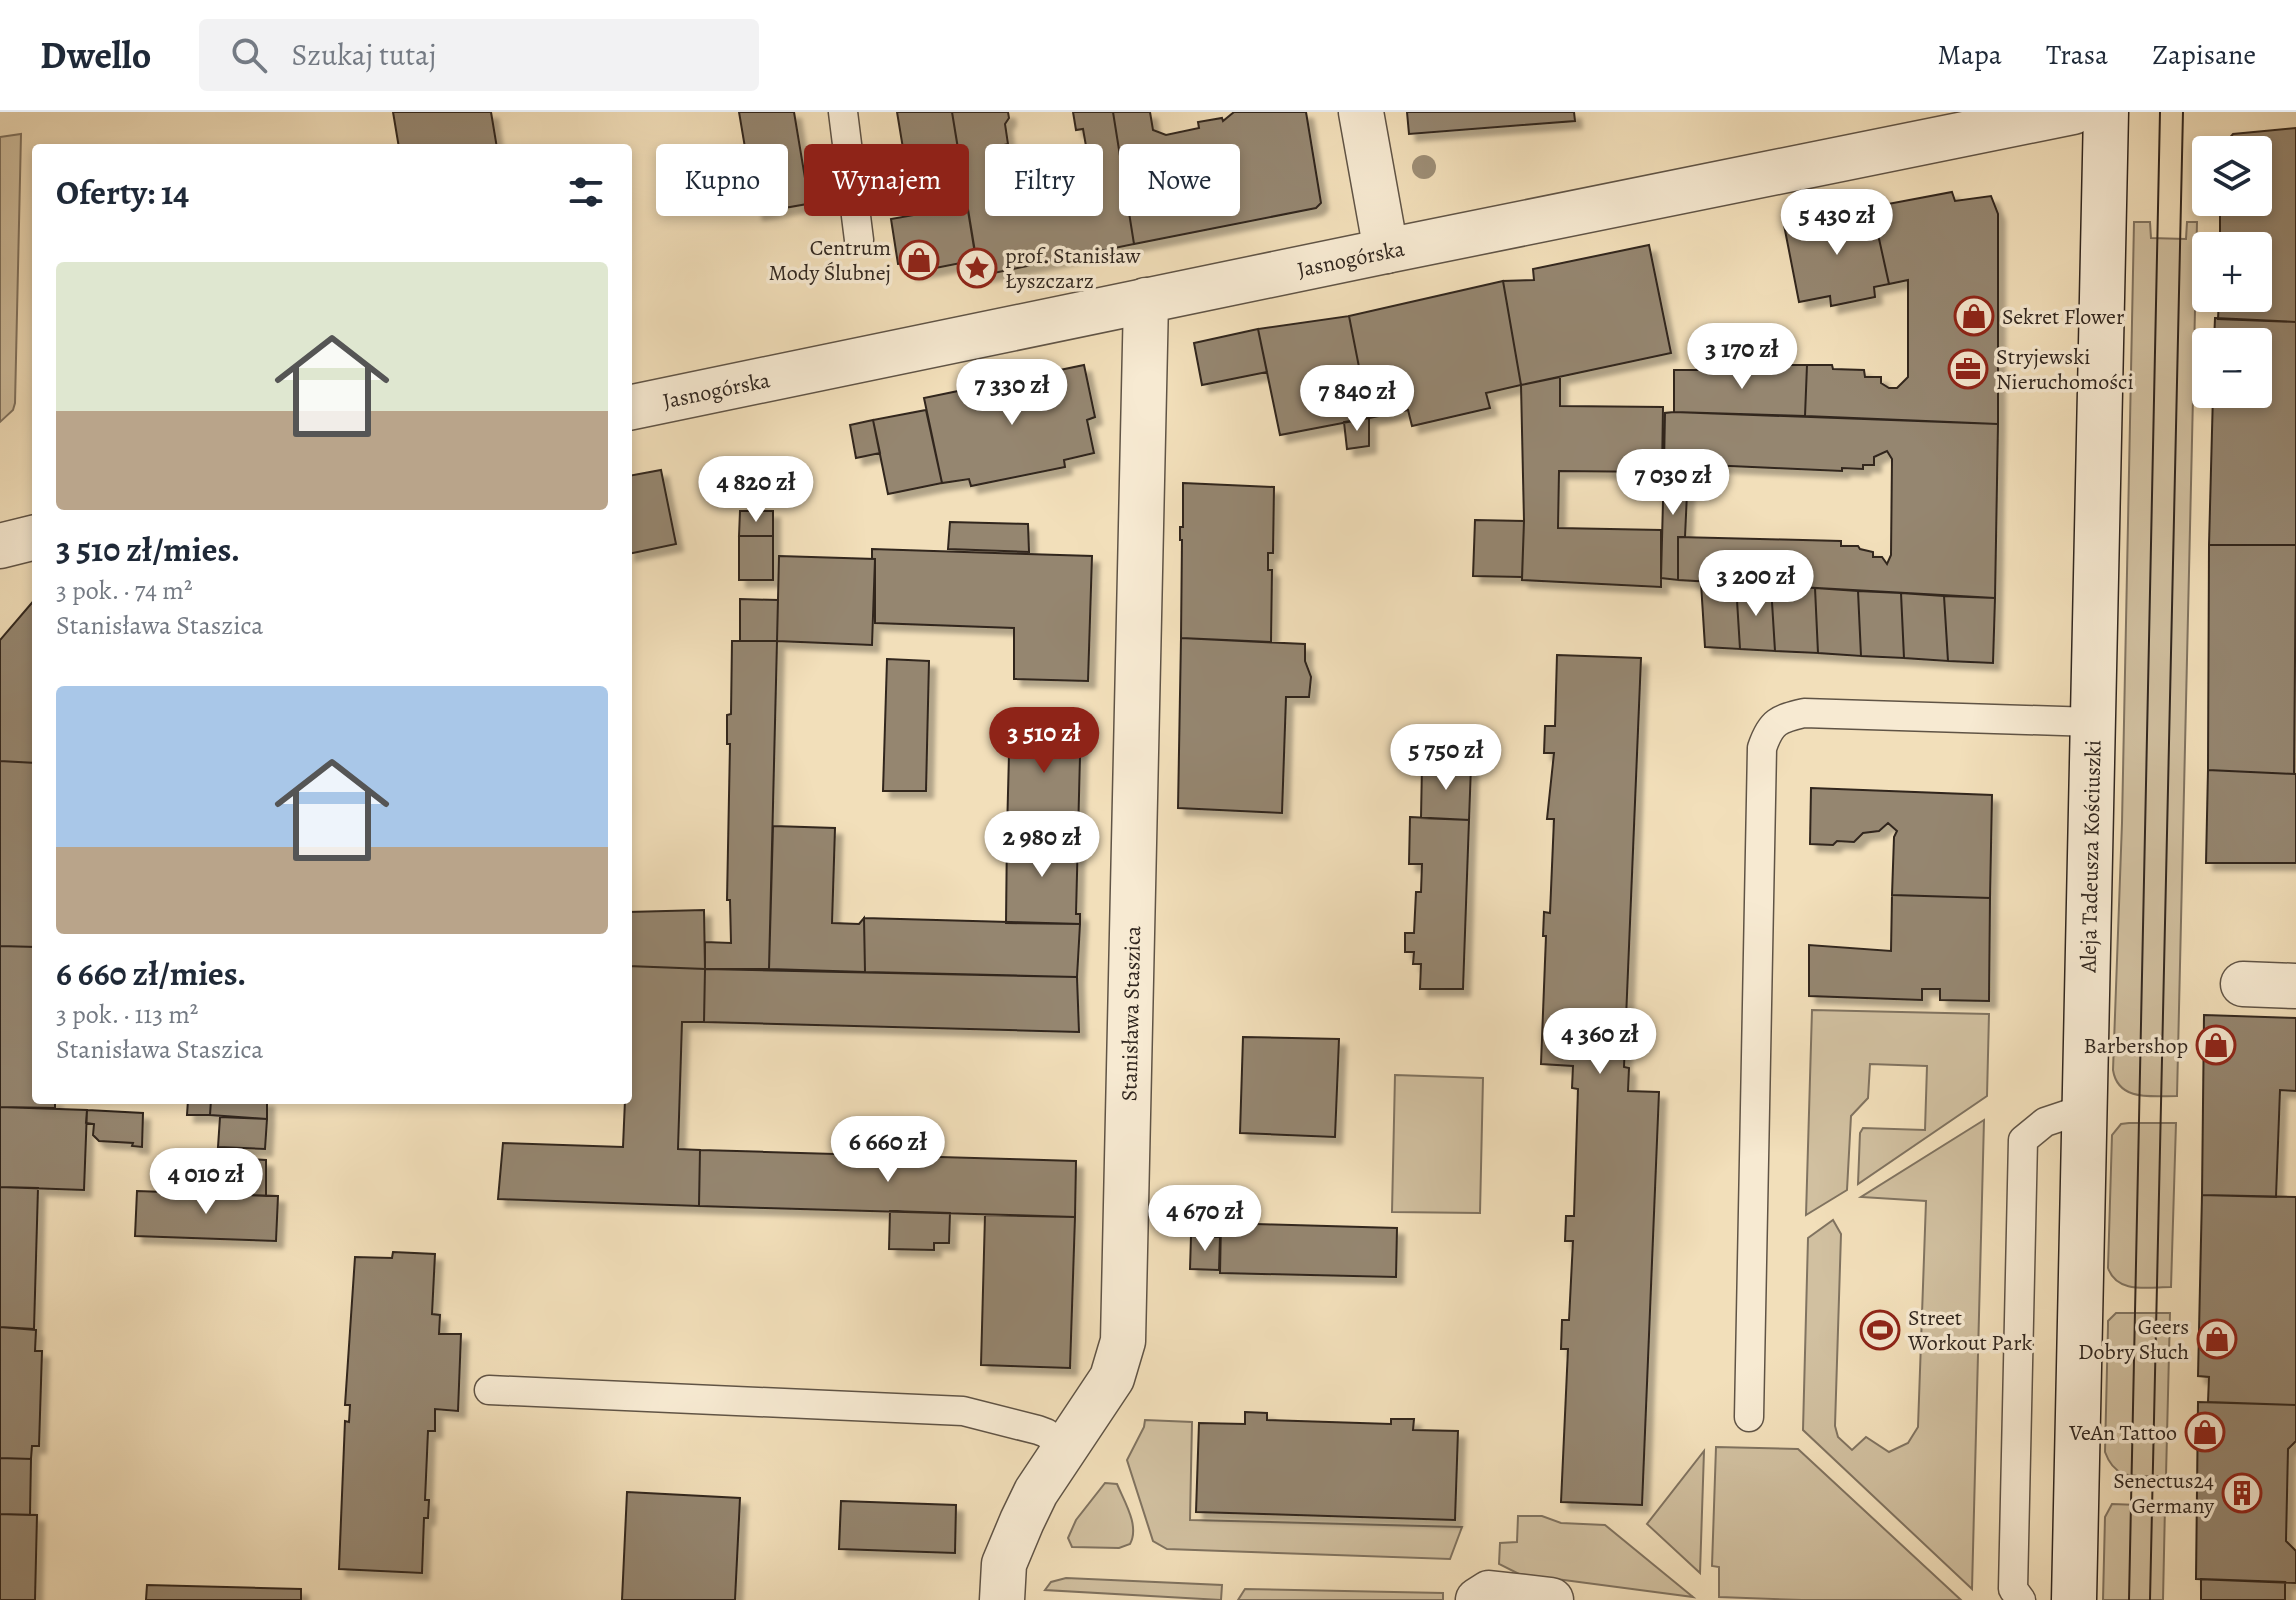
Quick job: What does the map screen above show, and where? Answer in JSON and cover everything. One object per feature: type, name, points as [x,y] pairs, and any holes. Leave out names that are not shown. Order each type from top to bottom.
[{"type":"street","points":[[1361,112],[1386,251]]},
{"type":"street","name":"Jasnogórska","points":[[632,407],[2073,112]]},
{"type":"street","name":"Aleja Tadeusza Kościuszki","points":[[2074,1600],[2106,112]]},
{"type":"street","name":"Stanisława Staszica","points":[[1002,1600],[1004,1564],[1022,1521],[1036,1492],[1112,1378],[1123,1341],[1146,300]]},
{"type":"street","points":[[0,546],[32,538]]},
{"type":"street","points":[[2243,984],[2296,986]]},
{"type":"street","points":[[1478,1600],[1489,1593],[1551,1600]]},
{"type":"lane","points":[[843,112],[859,240]]},
{"type":"lane","points":[[1749,1417],[1762,748],[1767,732],[1779,719],[1804,713],[2093,722]]},
{"type":"lane","points":[[2021,1600],[2013,1589],[2023,1140],[2045,1122],[2084,1109]]},
{"type":"lane","points":[[489,1390],[963,1411],[1038,1430],[1067,1449]]},
{"type":"shaded area","points":[[21,134],[15,403],[13,410],[0,422],[0,137]]},
{"type":"shaded area","points":[[2134,222],[2150,222],[2151,238],[2186,239],[2187,222],[2197,222],[2197,232],[2192,232],[2192,312],[2195,312],[2195,328],[2192,328],[2177,1096],[2148,1096],[2129,1092],[2116,1080],[2113,1070],[2122,823]]},
{"type":"shaded area","points":[[1812,1010],[1989,1014],[1987,1096],[1858,1184],[1860,1133],[1863,1128],[1925,1130],[1927,1066],[1870,1064],[1868,1098],[1851,1116],[1847,1190],[1806,1215]]},
{"type":"shaded area","points":[[1395,1075],[1483,1078],[1480,1213],[1392,1212]]},
{"type":"shaded area","points":[[1984,1120],[1972,1589],[1803,1430],[1808,1238],[1833,1220],[1841,1234],[1835,1426],[1838,1437],[1852,1450],[1866,1437],[1889,1452],[1908,1443],[1918,1427],[1926,1201],[1861,1197]]},
{"type":"shaded area","points":[[2176,1123],[2171,1287],[2126,1285],[2118,1282],[2108,1268],[2112,1135],[2121,1124]]},
{"type":"shaded area","points":[[2116,1313],[2170,1313],[2166,1476],[2122,1473],[2115,1469],[2105,1452],[2108,1321]]},
{"type":"shaded area","points":[[1145,1420],[1192,1422],[1190,1520],[1462,1527],[1450,1559],[1167,1549],[1153,1541],[1127,1460]]},
{"type":"shaded area","points":[[1716,1447],[1798,1449],[1961,1600],[1719,1597],[1719,1567],[1712,1566]]},
{"type":"shaded area","points":[[1704,1451],[1700,1573],[1647,1524]]},
{"type":"shaded area","points":[[1105,1483],[1117,1484],[1127,1506],[1133,1529],[1130,1544],[1119,1548],[1072,1547],[1068,1538],[1076,1520]]},
{"type":"shaded area","points":[[2112,1504],[2165,1506],[2163,1600],[2103,1600],[2105,1517]]},
{"type":"shaded area","points":[[1518,1516],[1542,1516],[1561,1523],[1605,1525],[1693,1597],[1519,1574],[1499,1564],[1500,1543],[1517,1542]]},
{"type":"shaded area","points":[[1066,1578],[1222,1585],[1221,1600],[1045,1590],[1051,1582]]},
{"type":"shaded area","points":[[1245,1589],[1443,1593],[1443,1600],[1238,1600]]},
{"type":"building","points":[[393,112],[491,112],[496,144],[398,144]]},
{"type":"building","points":[[739,112],[794,112],[804,172],[804,205],[788,207],[788,144],[744,144]]},
{"type":"building","points":[[897,112],[952,112],[957,144],[902,144]]},
{"type":"building","points":[[952,112],[1008,112],[1009,118],[1005,124],[1008,144],[985,144],[985,216],[1103,216],[1103,144],[1086,144],[1083,129],[1076,130],[1073,112],[1113,112],[1119,150],[1119,216],[1130,216],[1134,244],[979,276],[969,215],[969,144],[957,144]]},
{"type":"building","points":[[1113,112],[1150,112],[1153,130],[1166,135],[1199,128],[1198,122],[1222,118],[1223,121],[1234,112],[1306,112],[1321,203],[1316,208],[1134,244],[1130,216],[1240,216],[1240,144],[1119,144],[1119,150]]},
{"type":"building","points":[[1407,112],[1574,112],[1575,121],[1409,134]]},
{"type":"building","points":[[2296,128],[2296,322],[2218,319],[2218,312],[2272,312],[2272,232],[2220,232],[2220,216],[2272,216],[2272,136],[2231,136]]},
{"type":"building","points":[[1952,192],[1955,201],[1991,196],[1998,214],[1998,424],[1805,416],[1807,365],[1864,370],[1865,377],[1881,377],[1881,383],[1889,388],[1897,388],[1908,377],[1908,280],[1889,284],[1872,207]]},
{"type":"building","points":[[1872,207],[1889,284],[1874,287],[1875,297],[1831,306],[1830,296],[1799,302],[1784,225]]},
{"type":"building","points":[[969,216],[976,260],[910,273],[909,263],[898,264],[891,219]]},
{"type":"building","points":[[1649,245],[1671,353],[1521,385],[1503,281],[1534,280],[1533,269]]},
{"type":"building","points":[[1503,281],[1521,385],[1486,393],[1490,408],[1412,426],[1408,410],[1369,418],[1349,316]]},
{"type":"building","points":[[1349,316],[1369,418],[1280,435],[1258,329]]},
{"type":"building","points":[[2215,318],[2296,322],[2296,545],[2209,545],[2213,408],[2272,408],[2272,328],[2215,328]]},
{"type":"building","points":[[1258,329],[1267,372],[1202,385],[1194,343]]},
{"type":"building","points":[[1084,365],[1095,417],[1087,420],[1094,453],[1064,460],[1065,467],[971,486],[969,479],[942,483],[924,398]]},
{"type":"building","points":[[1769,365],[1807,365],[1805,416],[1674,412],[1674,370],[1769,370]]},
{"type":"building","points":[[1560,377],[1560,406],[1663,407],[1662,472],[1559,471],[1558,528],[1661,530],[1661,587],[1522,580],[1521,385]]},
{"type":"building","points":[[926,410],[942,483],[888,494],[873,420]]},
{"type":"building","points":[[1665,413],[1998,424],[1995,598],[1678,580],[1678,537],[1841,541],[1841,546],[1858,546],[1873,552],[1873,557],[1882,557],[1887,564],[1891,555],[1892,459],[1887,451],[1874,457],[1874,465],[1863,465],[1863,469],[1842,468],[1842,471],[1664,463]]},
{"type":"building","points":[[1369,418],[1369,446],[1347,449],[1344,422]]},
{"type":"building","points":[[873,420],[880,453],[856,458],[850,425]]},
{"type":"building","points":[[1664,463],[1685,463],[1688,471],[1685,537],[1678,537],[1678,580],[1661,578]]},
{"type":"building","points":[[661,470],[676,544],[632,553],[632,475]]},
{"type":"building","points":[[1183,483],[1274,487],[1273,553],[1268,553],[1268,570],[1272,570],[1271,642],[1181,638],[1180,527],[1183,527]]},
{"type":"building","points":[[740,511],[773,511],[773,536],[739,536]]},
{"type":"building","points":[[1475,520],[1524,521],[1522,577],[1473,576]]},
{"type":"building","points":[[950,522],[1028,524],[1029,552],[948,549]]},
{"type":"building","points":[[739,536],[773,536],[773,580],[739,580]]},
{"type":"building","points":[[2209,545],[2296,545],[2294,774],[2208,770]]},
{"type":"building","points":[[872,549],[1092,556],[1088,681],[1014,679],[1014,628],[875,623],[875,559],[872,559]]},
{"type":"building","points":[[779,556],[875,559],[872,645],[777,641]]},
{"type":"building","points":[[1701,583],[1736,584],[1740,649],[1705,647]]},
{"type":"building","points":[[1736,584],[1771,586],[1775,651],[1740,649]]},
{"type":"building","points":[[1771,586],[1815,588],[1818,653],[1775,651]]},
{"type":"building","points":[[1815,588],[1858,591],[1861,656],[1818,653]]},
{"type":"building","points":[[1858,591],[1901,593],[1904,658],[1861,656]]},
{"type":"building","points":[[1901,593],[1944,596],[1948,661],[1904,658]]},
{"type":"building","points":[[1944,596],[1995,598],[1993,663],[1948,661]]},
{"type":"building","points":[[740,599],[778,600],[777,641],[740,641]]},
{"type":"building","points":[[32,603],[32,763],[0,761],[0,640]]},
{"type":"building","points":[[1181,638],[1305,644],[1305,661],[1311,677],[1309,697],[1286,697],[1282,813],[1178,808]]},
{"type":"building","points":[[732,641],[777,641],[769,969],[705,969],[705,942],[731,943],[730,900],[727,900],[730,744],[727,744],[727,715],[731,714]]},
{"type":"building","points":[[1557,655],[1641,658],[1624,1067],[1629,1068],[1628,1091],[1659,1092],[1642,1505],[1561,1502],[1568,1349],[1561,1349],[1562,1320],[1569,1320],[1573,1241],[1565,1241],[1566,1216],[1574,1216],[1578,1089],[1572,1088],[1573,1066],[1541,1064],[1546,936],[1543,936],[1544,912],[1550,913],[1554,819],[1547,819],[1554,753],[1544,753],[1545,726],[1555,726]]},
{"type":"building","points":[[887,659],[929,661],[926,791],[883,791]]},
{"type":"building","points":[[1010,715],[1081,717],[1078,835],[1007,832]]},
{"type":"building","points":[[0,761],[32,763],[32,947],[0,946]]},
{"type":"building","points":[[1422,765],[1471,766],[1469,820],[1421,818]]},
{"type":"building","points":[[2208,770],[2296,774],[2296,863],[2206,863]]},
{"type":"building","points":[[1811,788],[1992,795],[1990,898],[1892,895],[1894,837],[1897,831],[1888,823],[1879,831],[1863,833],[1854,842],[1810,844]]},
{"type":"building","points":[[1410,817],[1469,820],[1463,989],[1420,989],[1421,964],[1413,964],[1414,952],[1405,952],[1405,933],[1414,933],[1416,892],[1421,892],[1422,864],[1409,864]]},
{"type":"building","points":[[773,826],[835,828],[832,923],[859,924],[864,918],[865,972],[769,969]]},
{"type":"building","points":[[1007,832],[1078,835],[1076,914],[1080,914],[1080,924],[1006,923]]},
{"type":"building","points":[[1892,895],[1990,898],[1989,1001],[1940,1000],[1940,989],[1922,989],[1922,1000],[1809,996],[1809,945],[1891,951]]},
{"type":"building","points":[[704,910],[705,969],[632,966],[632,912]]},
{"type":"building","points":[[864,918],[1080,924],[1077,977],[865,972]]},
{"type":"building","points":[[0,946],[32,947],[32,1104],[55,1104],[55,1108],[0,1107]]},
{"type":"building","points":[[632,966],[705,969],[704,1022],[682,1022],[678,1149],[700,1150],[699,1206],[498,1199],[503,1143],[623,1147],[625,1104],[632,1104]]},
{"type":"building","points":[[705,969],[1077,977],[1079,1032],[704,1022]]},
{"type":"building","points":[[2204,1015],[2296,1018],[2296,1091],[2280,1090],[2276,1197],[2202,1195]]},
{"type":"building","points":[[1243,1037],[1339,1039],[1335,1137],[1240,1133]]},
{"type":"building","points":[[188,1104],[211,1104],[210,1115],[187,1115]]},
{"type":"building","points":[[211,1104],[267,1104],[267,1119],[210,1115]]},
{"type":"building","points":[[0,1107],[87,1110],[84,1190],[0,1187]]},
{"type":"building","points":[[87,1110],[143,1113],[142,1147],[132,1146],[133,1143],[99,1141],[93,1135],[94,1124],[86,1123]]},
{"type":"building","points":[[220,1117],[267,1119],[265,1149],[218,1147]]},
{"type":"building","points":[[700,1150],[1076,1161],[1075,1217],[699,1206]]},
{"type":"building","points":[[232,1158],[266,1160],[266,1196],[187,1192],[188,1164],[226,1167]]},
{"type":"building","points":[[0,1187],[38,1188],[34,1329],[0,1327]]},
{"type":"building","points":[[137,1191],[278,1196],[276,1241],[135,1236]]},
{"type":"building","points":[[1169,1191],[1214,1192],[1213,1214],[1169,1213]]},
{"type":"building","points":[[2202,1195],[2296,1197],[2296,1405],[2208,1402],[2209,1377],[2198,1376]]},
{"type":"building","points":[[890,1211],[950,1213],[949,1243],[934,1243],[934,1250],[889,1249]]},
{"type":"building","points":[[985,1215],[1075,1217],[1070,1368],[981,1365]]},
{"type":"building","points":[[1221,1223],[1397,1228],[1396,1277],[1220,1273]]},
{"type":"building","points":[[1191,1236],[1220,1237],[1219,1270],[1190,1269]]},
{"type":"building","points":[[393,1252],[435,1254],[432,1314],[440,1315],[439,1334],[461,1334],[458,1411],[435,1409],[435,1431],[428,1431],[425,1500],[429,1500],[428,1518],[424,1518],[422,1573],[339,1569],[345,1421],[349,1422],[350,1405],[345,1405],[355,1257],[392,1258]]},
{"type":"building","points":[[0,1327],[36,1330],[35,1351],[42,1351],[39,1446],[32,1446],[31,1459],[0,1458]]},
{"type":"building","name":"Senectus24 Germany","points":[[2198,1402],[2296,1405],[2296,1441],[2288,1449],[2286,1541],[2296,1551],[2296,1583],[2196,1579]]},
{"type":"building","points":[[1245,1412],[1267,1413],[1267,1420],[1391,1424],[1391,1419],[1414,1419],[1413,1430],[1458,1431],[1455,1520],[1196,1512],[1199,1423],[1245,1424]]},
{"type":"building","points":[[0,1458],[31,1459],[30,1515],[0,1514]]},
{"type":"building","points":[[627,1492],[740,1498],[735,1600],[622,1600]]},
{"type":"building","points":[[841,1501],[956,1505],[955,1553],[839,1549]]},
{"type":"building","points":[[0,1514],[37,1515],[35,1600],[0,1600]]},
{"type":"building","points":[[2201,1579],[2285,1582],[2285,1600],[2201,1600]]},
{"type":"building","points":[[147,1585],[301,1589],[301,1600],[146,1600]]},
{"type":"tram line","points":[[2129,1600],[2160,112]]},
{"type":"tram line","points":[[2150,1600],[2183,112]]},
{"type":"place","name":"Centrum Mody Ślubnej","points":[[919,260]]},
{"type":"place","name":"prof. Stanisław Łyszczarz","points":[[977,268]]},
{"type":"place","name":"Sekret Flower","points":[[1974,316]]},
{"type":"place","name":"Stryjewski Nieruchomości","points":[[1968,369]]},
{"type":"place","name":"Barbershop","points":[[2216,1045]]},
{"type":"place","name":"Street Workout Park","points":[[1880,1330]]},
{"type":"place","name":"Geers Dobry Słuch","points":[[2217,1339]]},
{"type":"place","name":"VeAn Tattoo","points":[[2205,1432]]},
{"type":"place","name":"Senectus24 Germany","points":[[2242,1493]]}]
